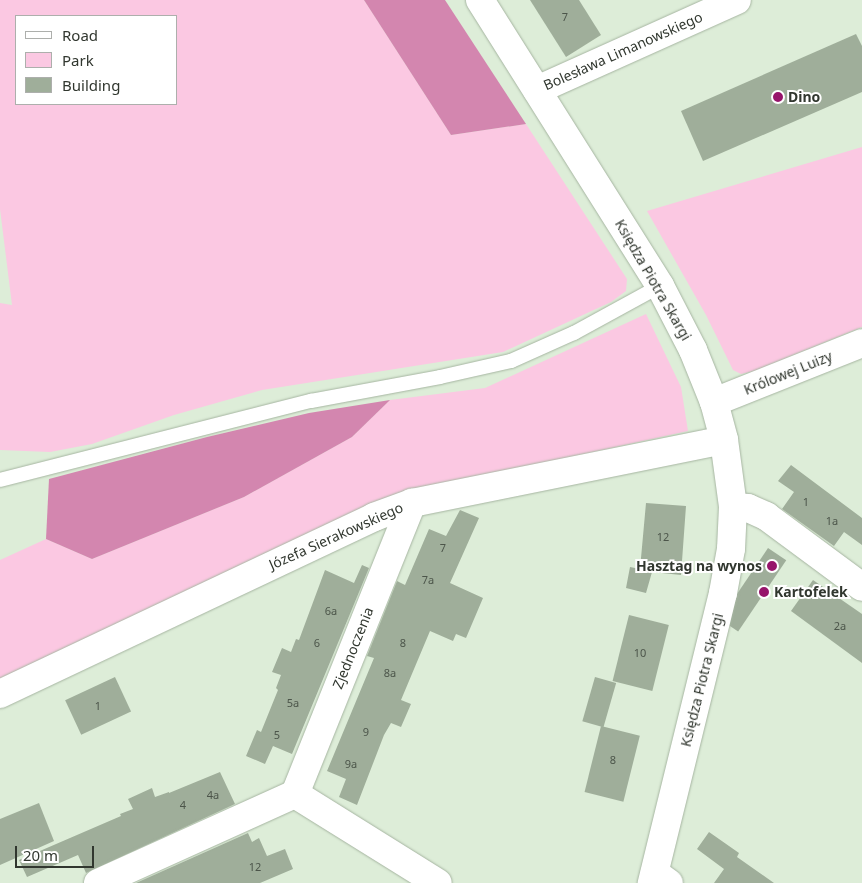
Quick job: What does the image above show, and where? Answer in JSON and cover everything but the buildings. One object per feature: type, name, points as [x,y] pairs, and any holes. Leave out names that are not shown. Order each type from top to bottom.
[{"type":"street","name":"Księdza Piotra Skargi","points":[[480,0],[660,286],[693,350],[714,402],[724,440],[733,507],[731,549],[723,594],[659,880]]},
{"type":"street","name":"Bolesława Limanowskiego","points":[[537,90],[737,0]]},
{"type":"street","name":"Królowej Luizy","points":[[714,402],[862,343]]},
{"type":"street","name":"Józefa Sierakowskiego","points":[[0,694],[374,517],[412,503],[724,440]]},
{"type":"street","name":"Zjednoczenia","points":[[295,794],[412,503]]},
{"type":"street","points":[[733,507],[748,508],[766,516],[862,586]]},
{"type":"street","points":[[98,883],[295,794],[438,883]]},
{"type":"lane","points":[[0,480],[310,401],[440,377],[510,361],[574,333],[660,286]]},
{"type":"green space","points":[[0,0],[364,0],[451,135],[526,124],[627,279],[626,291],[611,302],[503,352],[262,390],[174,415],[92,444],[50,452],[0,450],[0,303],[12,305],[0,209]]},
{"type":"green space","points":[[862,147],[862,327],[754,371],[741,374],[733,370],[706,315],[647,211]]},
{"type":"green space","points":[[646,314],[681,387],[688,431],[394,496],[0,679],[0,560],[46,539],[92,559],[244,497],[352,437],[390,400],[485,388]]},
{"type":"shaded area","points":[[364,0],[445,0],[526,124],[451,135]]},
{"type":"shaded area","points":[[390,400],[352,437],[244,497],[92,559],[46,539],[49,479],[207,437],[309,413]]},
{"type":"place","name":"Dino","points":[[778,97]]},
{"type":"place","name":"Hasztag na wynos","points":[[772,566]]},
{"type":"place","name":"Kartofelek","points":[[764,592]]}]
